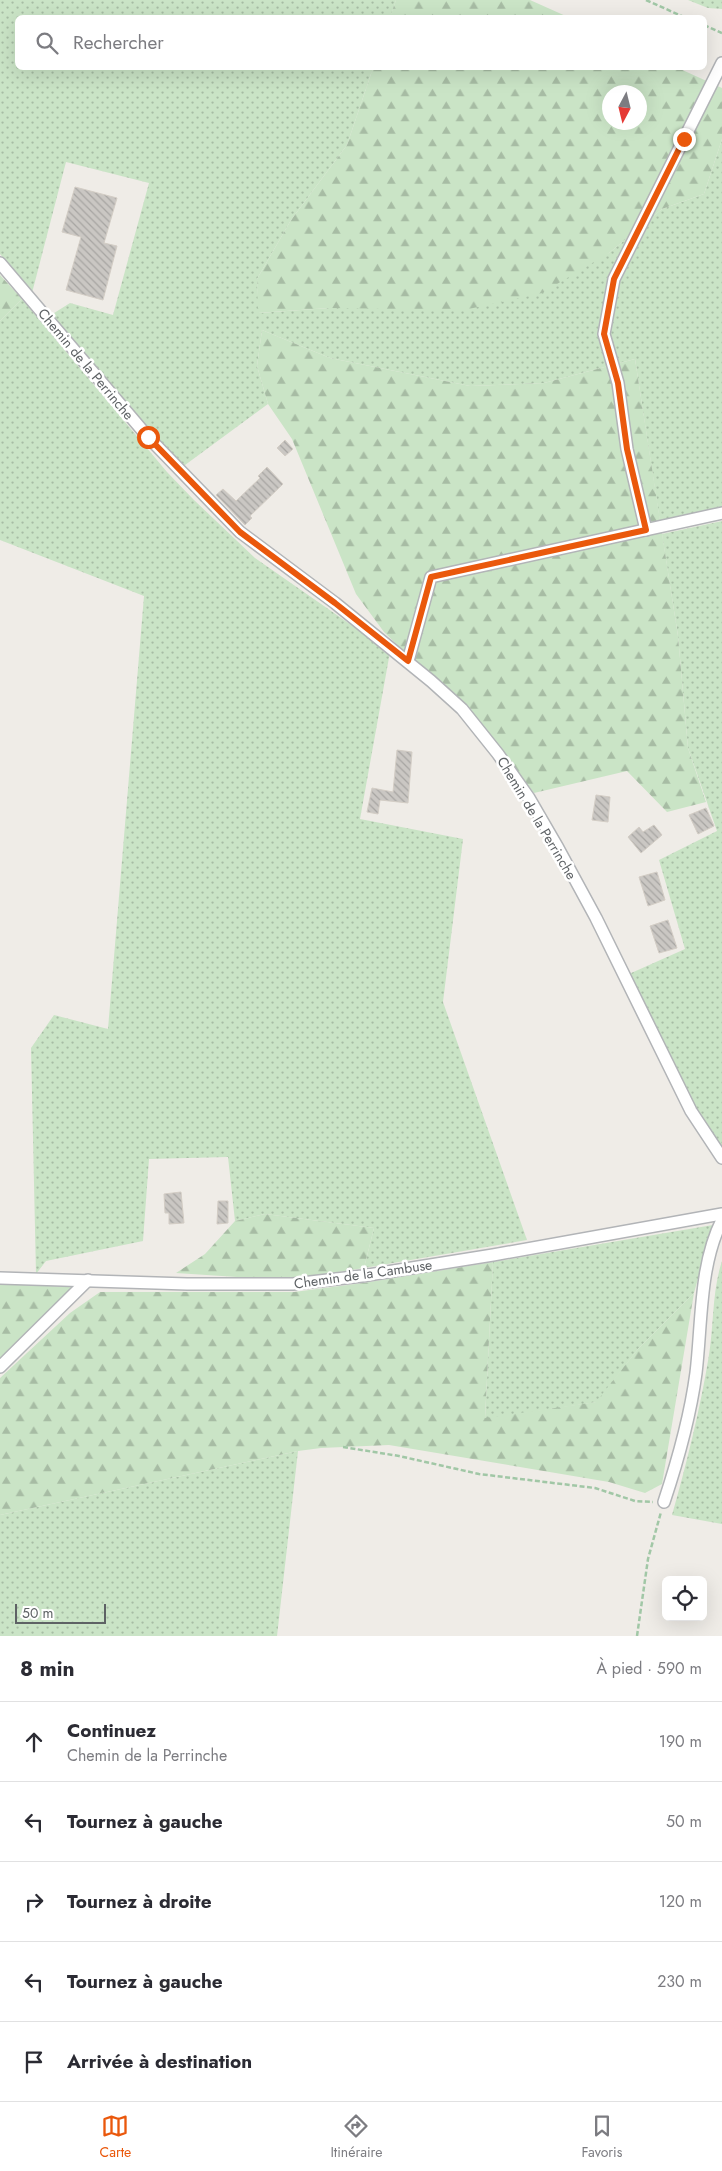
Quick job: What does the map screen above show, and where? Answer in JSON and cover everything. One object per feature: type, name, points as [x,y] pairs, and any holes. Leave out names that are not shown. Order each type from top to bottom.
[{"type":"street","points":[[646,530],[627,449],[618,383],[604,334],[614,279],[722,63]]},
{"type":"street","name":"Chemin de la Perrinche","points":[[0,263],[148,437],[240,532],[335,603],[408,661],[462,710],[498,754],[528,798],[596,918],[691,1111],[722,1158]]},
{"type":"street","points":[[408,661],[431,577],[722,513]]},
{"type":"street","name":"Chemin de la Cambuse","points":[[0,1278],[187,1284],[293,1284],[362,1276],[493,1255],[722,1214]]},
{"type":"street","points":[[664,1502],[687,1424],[696,1372],[709,1262],[716,1231],[722,1220]]},
{"type":"street","points":[[0,1367],[88,1280]]},
{"type":"path","points":[[646,0],[679,15]]},
{"type":"path","points":[[707,27],[722,33]]},
{"type":"path","points":[[343,1447],[399,1456],[479,1474],[595,1488],[635,1501],[664,1502],[648,1560],[637,1636]]},
{"type":"green space","points":[[0,0],[396,0],[391,15],[15,15],[15,70],[372,70],[347,145],[291,220],[257,279],[259,313],[329,308],[609,253],[662,209],[704,194],[722,139],[722,507],[660,522],[635,359],[544,383],[470,386],[330,358],[262,330],[257,366],[268,404],[181,468],[51,315],[70,303],[113,315],[149,183],[66,162],[32,293],[0,254]]},
{"type":"green space","points":[[396,0],[530,0],[564,15],[391,15]]},
{"type":"green space","points":[[688,0],[722,0],[722,9],[708,8]]},
{"type":"green space","points":[[372,70],[682,70],[722,88],[722,139],[704,194],[662,209],[609,253],[542,293],[464,310],[329,308],[258,313],[257,279],[291,220],[347,145]]},
{"type":"green space","points":[[0,275],[22,299],[0,321]]},
{"type":"green space","points":[[22,299],[167,472],[194,500],[255,558],[390,652],[360,819],[463,839],[443,1002],[527,1240],[364,1268],[374,1228],[265,1214],[235,1221],[228,1157],[149,1159],[143,1241],[46,1261],[36,1274],[31,1048],[54,1015],[108,1029],[144,596],[0,540],[0,321]]},
{"type":"green space","points":[[262,330],[330,358],[470,386],[544,383],[635,359],[678,636],[688,748],[706,802],[667,812],[627,771],[534,793],[471,711],[426,673],[384,632],[356,594],[292,439],[268,404],[257,366]]},
{"type":"green space","points":[[722,521],[722,1149],[701,1118],[629,974],[685,949],[659,860],[717,831],[688,748],[678,636],[662,534]]},
{"type":"green space","points":[[265,1214],[374,1228],[364,1268],[285,1280],[176,1273],[205,1254],[235,1221]]},
{"type":"green space","points":[[713,1225],[694,1293],[638,1349],[597,1402],[485,1419],[493,1262]]},
{"type":"green space","points":[[722,1261],[722,1524],[672,1515],[702,1396],[711,1343],[716,1284]]},
{"type":"green space","points":[[493,1262],[485,1418],[596,1402],[638,1349],[694,1293],[662,1484],[645,1493],[609,1482],[389,1445],[321,1448],[298,1451],[0,1515],[0,1378],[70,1313],[100,1292],[294,1292]]},
{"type":"green space","points":[[0,1284],[72,1287],[72,1293],[0,1359]]},
{"type":"green space","points":[[298,1451],[277,1636],[0,1636],[0,1515]]},
{"type":"building","points":[[75,187],[117,198],[104,243],[117,246],[103,300],[66,290],[81,237],[62,232]]},
{"type":"building","points":[[285,440],[293,449],[285,456],[277,448]]},
{"type":"building","points":[[267,467],[283,484],[250,516],[252,518],[245,525],[216,495],[223,489],[236,501],[260,478],[258,476]]},
{"type":"building","points":[[397,750],[412,752],[408,803],[380,800],[378,814],[367,812],[372,788],[393,792]]},
{"type":"building","points":[[596,795],[610,797],[608,822],[592,820]]},
{"type":"building","points":[[706,808],[714,826],[698,834],[689,815]]},
{"type":"building","points":[[654,825],[662,835],[641,853],[628,837],[639,827],[643,832]]},
{"type":"building","points":[[657,872],[665,900],[648,906],[639,877]]},
{"type":"building","points":[[668,920],[677,948],[659,953],[650,926]]},
{"type":"building","points":[[181,1192],[184,1223],[169,1224],[169,1213],[165,1213],[164,1194]]},
{"type":"building","points":[[218,1201],[228,1201],[228,1223],[217,1224]]},
{"type":"route","points":[[148,437],[240,532],[261,550],[335,603],[408,661],[431,577],[646,530],[627,449],[618,383],[604,334],[614,279],[684,139]]}]
